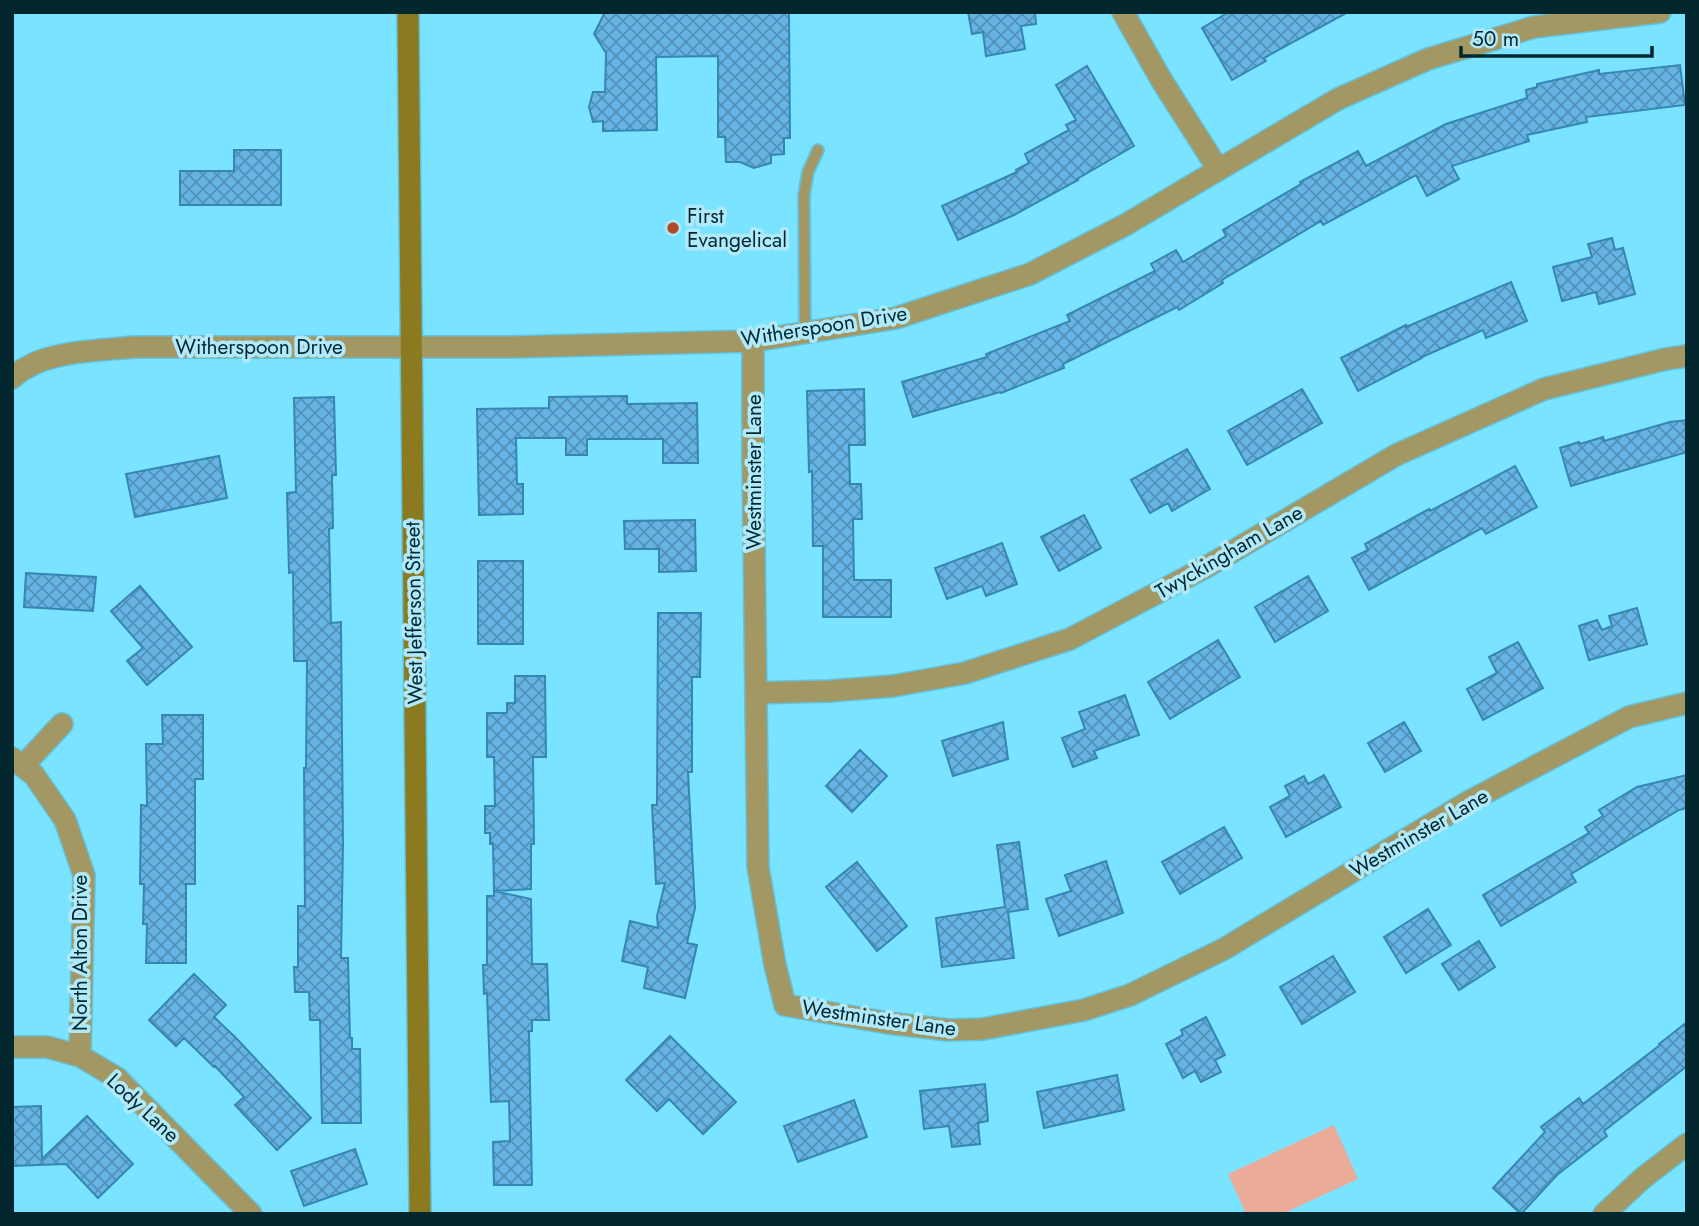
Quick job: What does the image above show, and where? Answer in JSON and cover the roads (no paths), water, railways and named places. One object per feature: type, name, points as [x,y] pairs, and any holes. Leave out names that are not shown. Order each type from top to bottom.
[{"type":"street","name":"West Jefferson Street","points":[[408,12],[420,1214]]},
{"type":"street","points":[[1123,12],[1162,81],[1218,169]]},
{"type":"street","name":"Witherspoon Drive","points":[[12,378],[26,367],[48,358],[135,347],[411,347],[753,341],[896,318],[1030,274],[1125,225],[1338,99],[1428,59],[1534,27],[1660,12]]},
{"type":"street","name":"Westminster Lane","points":[[753,341],[758,867],[785,1005],[888,1023],[949,1030],[983,1029],[1071,1013],[1130,995],[1224,949],[1468,802],[1629,717],[1687,703]]},
{"type":"street","name":"Twyckingham Lane","points":[[756,693],[894,686],[965,673],[1070,639],[1208,566],[1396,455],[1544,389],[1687,356]]},
{"type":"street","points":[[18,762],[62,724]]},
{"type":"street","name":"North Alton Drive","points":[[18,762],[34,775],[65,820],[85,875],[80,1056]]},
{"type":"street","name":"Lody Lane","points":[[12,1047],[47,1047],[80,1056],[117,1078],[251,1214]]},
{"type":"street","points":[[1604,1214],[1643,1178],[1687,1144]]},
{"type":"lane","points":[[805,333],[804,195],[808,172],[818,150]]},
{"type":"place","name":"First Evangelical","points":[[673,228]]}]
